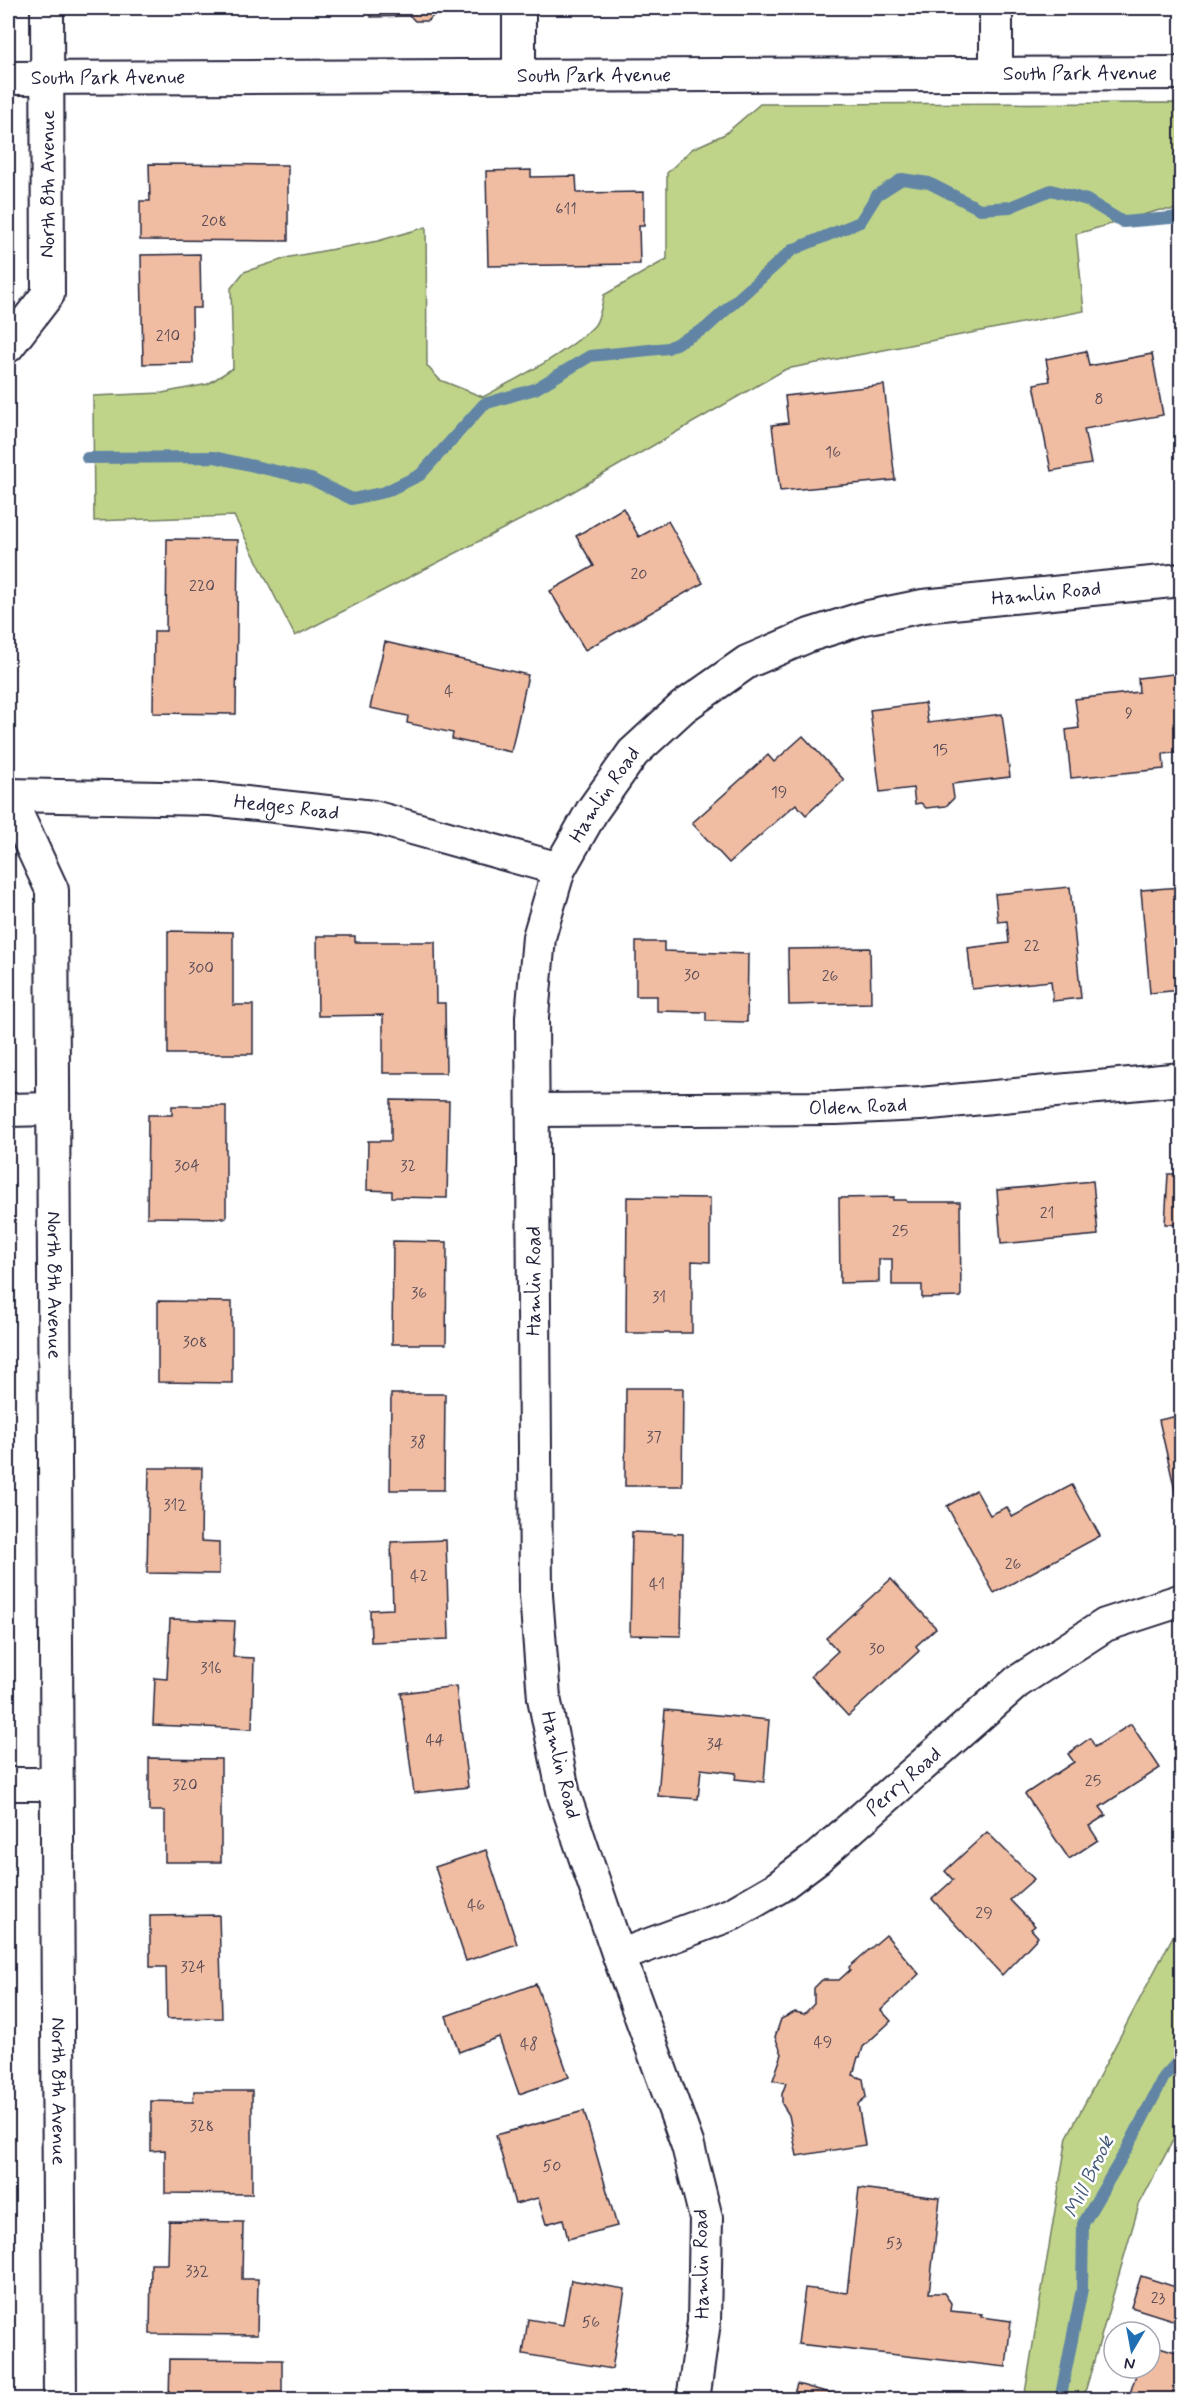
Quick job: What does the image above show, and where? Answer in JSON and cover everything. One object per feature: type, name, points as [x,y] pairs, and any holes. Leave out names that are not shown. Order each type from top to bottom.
[{"type":"street","name":"North 8th Avenue","points":[[8,346],[48,294],[47,8]]},
{"type":"street","points":[[519,8],[519,75]]},
{"type":"street","points":[[996,8],[996,74]]},
{"type":"street","name":"South Park Avenue","points":[[8,78],[1182,73]]},
{"type":"street","name":"Hamlin Road","points":[[693,2400],[704,2322],[706,2218],[688,2146],[564,1795],[544,1698],[536,1595],[532,1017],[539,937],[559,869],[592,811],[633,753],[683,707],[747,662],[810,635],[864,618],[914,608],[1182,580]]},
{"type":"street","name":"North 8th Avenue","points":[[8,794],[52,890],[60,2400]]},
{"type":"street","name":"Hedges Road","points":[[8,794],[211,799],[373,817],[559,869]]},
{"type":"street","name":"Olden Road","points":[[534,1110],[836,1108],[920,1104],[1182,1079]]},
{"type":"street","points":[[8,1110],[52,1110]]},
{"type":"street","name":"Perry Road","points":[[619,1956],[732,1914],[777,1888],[817,1858],[1017,1682],[1105,1625],[1182,1600]]},
{"type":"street","points":[[8,1784],[56,1784]]},
{"type":"green space","points":[[1181,103],[1181,210],[1160,210],[1076,234],[1084,311],[786,369],[555,502],[295,636],[234,516],[94,521],[93,396],[162,393],[208,384],[233,368],[231,288],[244,272],[290,257],[378,241],[426,227],[427,366],[440,380],[483,397],[571,346],[596,323],[604,295],[667,259],[667,173],[692,149],[725,134],[760,104]]},
{"type":"green space","points":[[1181,1921],[1181,2125],[1139,2205],[1106,2320],[1102,2320],[1102,2333],[1083,2399],[1024,2399],[1067,2137]]},
{"type":"building","points":[[371,8],[436,8],[436,13],[428,21],[415,21],[410,16],[371,17]]},
{"type":"building","points":[[149,164],[288,165],[288,241],[140,240],[140,201],[150,201]]},
{"type":"building","points":[[531,170],[531,177],[576,176],[577,193],[644,192],[644,226],[639,226],[640,264],[488,266],[486,171]]},
{"type":"building","points":[[200,254],[201,308],[192,308],[193,363],[143,364],[141,255]]},
{"type":"building","points":[[1086,351],[1089,366],[1152,354],[1163,415],[1084,429],[1091,464],[1051,471],[1034,384],[1050,381],[1046,359]]},
{"type":"building","points":[[884,385],[895,480],[780,491],[772,425],[788,423],[785,396]]},
{"type":"building","points":[[623,508],[639,537],[668,521],[703,583],[585,650],[550,591],[594,566],[576,536]]},
{"type":"building","points":[[167,539],[238,540],[236,714],[153,713],[154,631],[166,631]]},
{"type":"building","points":[[385,642],[528,675],[511,752],[452,739],[453,733],[407,723],[408,716],[370,708]]},
{"type":"building","points":[[1182,673],[1182,752],[1163,754],[1164,769],[1071,778],[1066,730],[1079,728],[1075,699],[1139,692],[1138,678]]},
{"type":"building","points":[[925,703],[928,723],[1002,714],[1010,777],[952,784],[954,798],[946,806],[926,808],[921,803],[915,804],[913,788],[880,792],[870,710]]},
{"type":"building","points":[[803,736],[844,780],[806,815],[796,804],[729,863],[692,823],[768,755],[774,762]]},
{"type":"building","points":[[1070,887],[1081,998],[1053,1001],[1051,981],[972,989],[968,948],[1009,943],[1007,921],[998,922],[995,894]]},
{"type":"building","points":[[1182,887],[1182,990],[1150,993],[1141,890]]},
{"type":"building","points":[[168,931],[233,932],[233,1005],[253,1005],[253,1054],[168,1054]]},
{"type":"building","points":[[317,936],[355,936],[355,942],[435,942],[436,1003],[445,1003],[446,1073],[383,1073],[383,1015],[318,1016]]},
{"type":"building","points":[[636,942],[664,942],[664,951],[748,954],[747,1022],[706,1021],[706,1012],[657,1011],[657,996],[636,996]]},
{"type":"building","points":[[870,948],[871,1003],[789,1005],[788,949]]},
{"type":"building","points":[[391,1100],[449,1101],[447,1198],[392,1197],[392,1191],[367,1190],[368,1141],[391,1141]]},
{"type":"building","points":[[172,1106],[226,1106],[226,1218],[147,1217],[148,1115],[172,1115]]},
{"type":"building","points":[[1168,1174],[1182,1174],[1182,1225],[1165,1224]]},
{"type":"building","points":[[1093,1181],[1098,1235],[1001,1244],[997,1190]]},
{"type":"building","points":[[627,1197],[710,1198],[710,1262],[692,1261],[692,1333],[626,1333]]},
{"type":"building","points":[[894,1197],[893,1200],[906,1200],[907,1202],[960,1202],[961,1297],[922,1298],[922,1285],[892,1285],[892,1259],[879,1259],[879,1282],[840,1283],[839,1198]]},
{"type":"building","points":[[393,1241],[447,1242],[446,1344],[392,1344]]},
{"type":"building","points":[[158,1301],[232,1302],[232,1383],[158,1382]]},
{"type":"building","points":[[626,1388],[683,1388],[682,1486],[625,1486]]},
{"type":"building","points":[[391,1394],[445,1394],[444,1490],[390,1490]]},
{"type":"building","points":[[1182,1415],[1182,1507],[1179,1508],[1159,1420]]},
{"type":"building","points":[[149,1468],[202,1468],[201,1541],[219,1542],[219,1574],[147,1573]]},
{"type":"building","points":[[1072,1485],[1100,1536],[994,1593],[947,1506],[976,1490],[990,1515],[1007,1507],[1012,1517]]},
{"type":"building","points":[[632,1532],[683,1534],[681,1636],[630,1635]]},
{"type":"building","points":[[446,1540],[449,1639],[371,1642],[370,1610],[393,1609],[391,1542]]},
{"type":"building","points":[[891,1579],[936,1628],[916,1646],[919,1651],[848,1716],[811,1676],[838,1651],[826,1638]]},
{"type":"building","points":[[170,1619],[235,1621],[233,1657],[254,1658],[252,1729],[153,1725],[155,1678],[167,1679]]},
{"type":"building","points":[[456,1686],[468,1787],[414,1793],[401,1693]]},
{"type":"building","points":[[665,1710],[769,1720],[764,1782],[735,1779],[736,1773],[701,1769],[698,1799],[658,1796]]},
{"type":"building","points":[[1131,1724],[1160,1768],[1100,1807],[1106,1815],[1089,1826],[1098,1840],[1069,1859],[1025,1794],[1074,1762],[1068,1754],[1090,1738],[1095,1747]]},
{"type":"building","points":[[149,1758],[221,1759],[221,1862],[165,1862],[165,1811],[149,1811]]},
{"type":"building","points":[[987,1832],[1034,1879],[1010,1900],[1035,1926],[1031,1929],[1038,1937],[1002,1975],[932,1899],[953,1880],[945,1871]]},
{"type":"building","points":[[486,1850],[517,1944],[466,1961],[435,1867]]},
{"type":"building","points":[[219,1915],[222,2018],[167,2019],[166,1967],[150,1967],[150,1916]]},
{"type":"building","points":[[886,1935],[919,1974],[881,2010],[891,2021],[863,2047],[858,2057],[853,2075],[863,2079],[866,2097],[858,2104],[865,2145],[797,2156],[789,2115],[782,2104],[782,2094],[786,2083],[773,2080],[782,2054],[775,2037],[781,2019],[795,2012],[804,2014],[814,2004],[814,1988],[822,1980],[839,1980],[850,1970],[849,1967]]},
{"type":"building","points":[[536,1984],[569,2077],[519,2094],[499,2037],[459,2052],[446,2016]]},
{"type":"building","points":[[194,2091],[252,2091],[252,2194],[165,2193],[165,2150],[151,2151],[151,2101],[193,2102]]},
{"type":"building","points":[[584,2111],[617,2226],[568,2239],[563,2219],[546,2224],[538,2198],[515,2204],[496,2135]]},
{"type":"building","points":[[859,2188],[940,2198],[929,2293],[944,2293],[951,2303],[950,2311],[982,2314],[981,2317],[1011,2321],[1006,2367],[798,2344],[805,2288],[847,2293]]},
{"type":"building","points":[[169,2221],[243,2222],[242,2279],[258,2279],[257,2335],[150,2334],[151,2264],[168,2264]]},
{"type":"building","points":[[1141,2276],[1182,2289],[1182,2323],[1131,2307]]},
{"type":"building","points":[[571,2280],[625,2289],[612,2369],[523,2354],[528,2319],[563,2325]]},
{"type":"building","points":[[1162,2348],[1182,2354],[1182,2400],[1128,2400],[1134,2380],[1162,2380]]},
{"type":"building","points":[[170,2359],[282,2360],[282,2400],[169,2400]]},
{"type":"building","points":[[797,2384],[856,2400],[792,2400]]},
{"type":"waterway","points":[[87,458],[214,457],[311,479],[352,499],[385,492],[420,475],[484,404],[535,389],[590,356],[668,348],[706,328],[792,250],[860,222],[877,195],[902,179],[929,183],[980,209],[1010,207],[1051,190],[1087,200],[1123,222],[1182,217]]},
{"type":"waterway","name":"Mill Brook","points":[[1060,2400],[1082,2289],[1083,2224],[1128,2147],[1164,2077],[1182,2057]]}]
